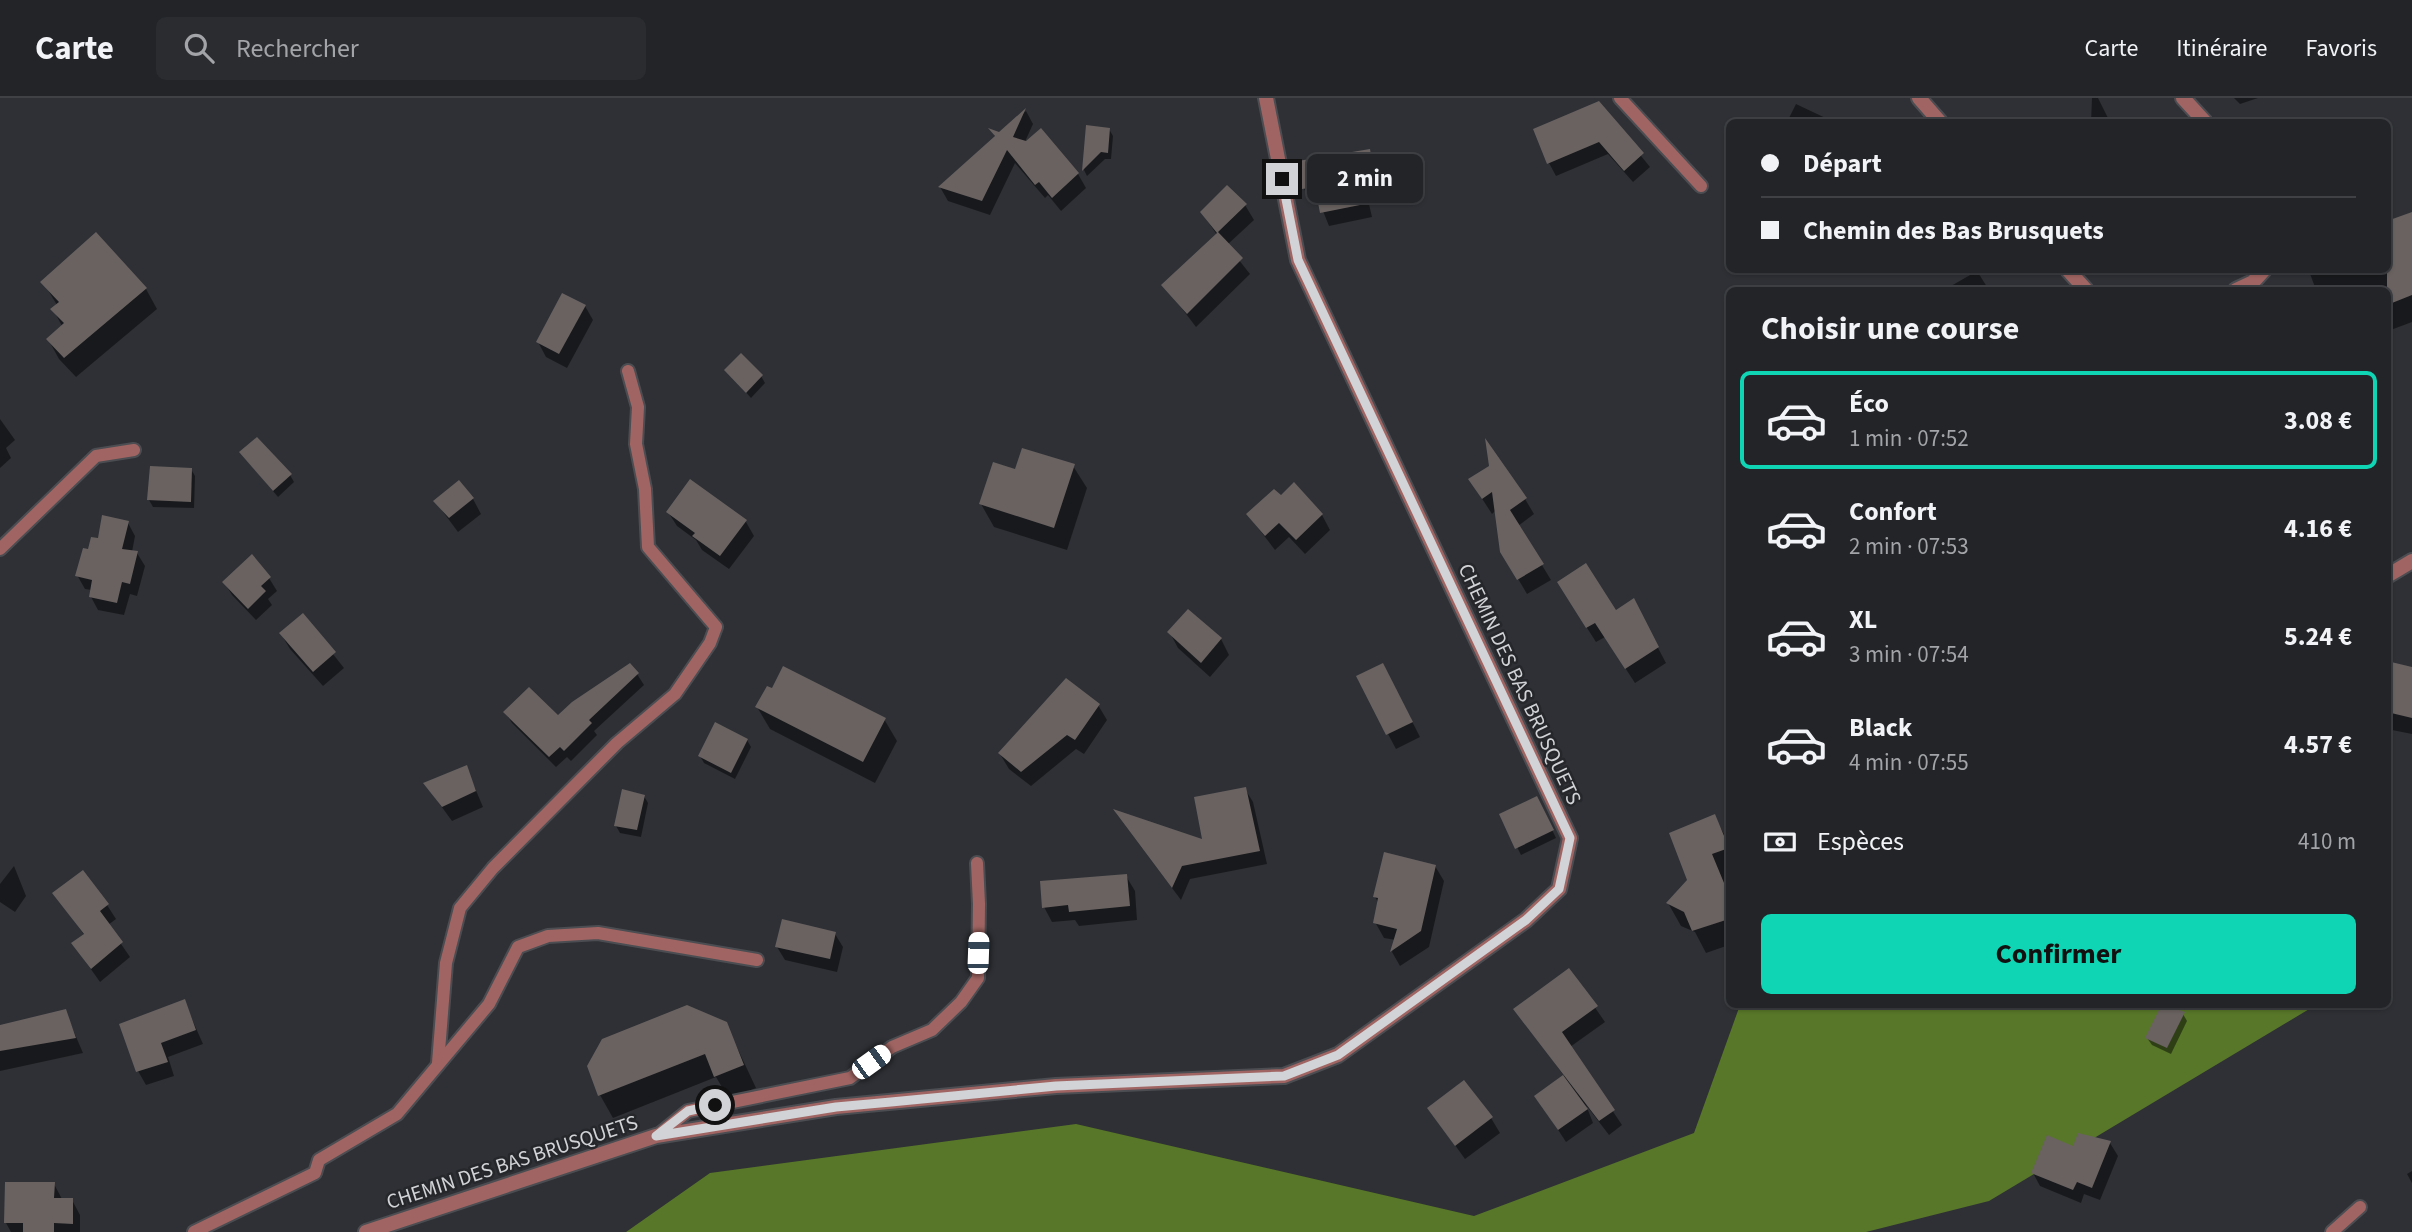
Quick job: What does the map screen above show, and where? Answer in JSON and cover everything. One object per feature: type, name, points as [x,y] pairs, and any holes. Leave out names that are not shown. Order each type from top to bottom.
[{"type":"street","name":"CHEMIN DES BAS BRUSQUETS","points":[[366,1232],[656,1136],[836,1107],[1056,1086],[1284,1076],[1338,1055],[1526,920],[1559,889],[1570,838],[1298,260],[1266,98]]},
{"type":"street","points":[[1919,98],[1937,119]]},
{"type":"street","points":[[2183,98],[2203,119]]},
{"type":"street","points":[[2071,273],[2083,287]]},
{"type":"street","points":[[2242,287],[2253,282],[2261,273]]},
{"type":"street","points":[[2391,574],[2412,561]]},
{"type":"lane","points":[[1620,98],[1701,186]]},
{"type":"lane","points":[[439,1063],[446,963],[460,908],[493,868],[617,743],[675,694],[710,643],[716,628],[648,547],[646,489],[636,444],[638,407],[628,371]]},
{"type":"lane","points":[[0,549],[96,456],[134,450]]},
{"type":"lane","points":[[656,1136],[688,1111],[850,1078],[892,1047],[933,1030],[961,1002],[978,978],[977,863]]},
{"type":"lane","points":[[194,1232],[315,1173],[319,1160],[397,1114],[489,1004],[519,947],[548,936],[598,933],[757,960]]},
{"type":"lane","points":[[2332,1232],[2360,1207]]},
{"type":"green space","points":[[1739,1008],[2311,1008],[1989,1201],[1866,1232],[626,1232],[710,1173],[1076,1124],[1474,1216],[1694,1133]]},
{"type":"building","points":[[1599,101],[1644,153],[1624,171],[1599,142],[1547,164],[1533,129]]},
{"type":"building","points":[[1026,108],[1013,137],[1026,141],[1041,128],[1079,173],[1052,198],[1039,182],[1035,185],[1007,150],[982,201],[938,187],[995,136],[988,128],[999,132]]},
{"type":"building","points":[[1086,125],[1110,128],[1108,153],[1101,152],[1082,171]]},
{"type":"building","points":[[1370,149],[1376,184],[1362,187],[1365,204],[1320,213],[1315,187],[1302,189],[1298,161]]},
{"type":"building","points":[[1227,185],[1247,204],[1218,232],[1243,258],[1187,314],[1161,285],[1217,233],[1200,212]]},
{"type":"building","points":[[2412,212],[2412,295],[2391,303],[2391,287],[2387,287],[2387,273],[2391,273],[2391,220]]},
{"type":"building","points":[[96,232],[147,288],[64,358],[46,339],[64,323],[50,309],[59,302],[40,282]]},
{"type":"building","points":[[562,293],[586,305],[559,354],[536,342]]},
{"type":"building","points":[[741,353],[763,375],[746,393],[724,370]]},
{"type":"building","points":[[257,437],[292,474],[273,491],[239,452]]},
{"type":"building","points":[[1485,438],[1527,498],[1510,510],[1544,564],[1517,580],[1500,552],[1492,492],[1482,499],[1468,479],[1489,466]]},
{"type":"building","points":[[1022,448],[1075,464],[1054,528],[979,504],[993,462],[1015,469]]},
{"type":"building","points":[[150,466],[192,468],[191,502],[147,500]]},
{"type":"building","points":[[690,479],[747,520],[720,556],[692,536],[695,533],[666,512]]},
{"type":"building","points":[[459,480],[474,498],[449,518],[433,501]]},
{"type":"building","points":[[1294,482],[1323,514],[1296,540],[1279,523],[1265,536],[1246,514],[1274,489],[1281,495]]},
{"type":"building","points":[[102,515],[129,521],[122,549],[138,551],[130,584],[122,582],[117,603],[89,597],[92,580],[75,576],[83,548],[88,549],[91,537],[98,538]]},
{"type":"building","points":[[252,554],[271,577],[261,586],[266,591],[248,609],[222,582]]},
{"type":"building","points":[[1586,563],[1616,610],[1634,598],[1659,647],[1625,669],[1595,623],[1586,628],[1557,582]]},
{"type":"building","points":[[1188,609],[1222,638],[1201,663],[1167,632]]},
{"type":"building","points":[[303,613],[336,652],[313,672],[279,633]]},
{"type":"building","points":[[2391,662],[2412,667],[2412,718],[2391,713]]},
{"type":"building","points":[[630,663],[639,673],[589,720],[592,723],[564,751],[560,747],[549,757],[503,712],[529,687],[558,715],[572,702]]},
{"type":"building","points":[[1383,663],[1413,722],[1386,735],[1356,676]]},
{"type":"building","points":[[783,666],[886,718],[863,762],[755,707],[767,686],[772,688]]},
{"type":"building","points":[[1066,678],[1100,704],[1075,740],[1067,735],[1021,772],[998,753]]},
{"type":"building","points":[[715,722],[748,739],[731,773],[698,756]]},
{"type":"building","points":[[467,765],[476,791],[442,807],[423,783]]},
{"type":"building","points":[[1246,787],[1260,851],[1182,866],[1172,888],[1113,809],[1202,839],[1194,797]]},
{"type":"building","points":[[622,789],[645,795],[637,830],[614,826]]},
{"type":"building","points":[[1537,796],[1554,830],[1515,849],[1499,814]]},
{"type":"building","points":[[1715,814],[1726,841],[1726,849],[1712,854],[1726,888],[1726,920],[1692,931],[1684,912],[1666,903],[1687,880],[1669,833]]},
{"type":"building","points":[[1384,852],[1436,865],[1421,931],[1390,952],[1397,929],[1373,923],[1378,898],[1373,897]]},
{"type":"building","points":[[83,870],[109,904],[100,911],[123,942],[91,969],[71,943],[84,934],[52,893]]},
{"type":"building","points":[[1127,874],[1130,906],[1069,912],[1068,905],[1042,908],[1040,881]]},
{"type":"building","points":[[782,919],[836,932],[830,959],[775,947]]},
{"type":"building","points":[[1569,968],[1598,1006],[1562,1032],[1615,1110],[1599,1121],[1513,1009]]},
{"type":"building","points":[[185,999],[196,1030],[161,1043],[168,1062],[136,1072],[119,1024]]},
{"type":"building","points":[[687,1005],[727,1022],[744,1065],[714,1077],[705,1054],[598,1096],[587,1066],[602,1039]]},
{"type":"building","points":[[2160,1008],[2174,1008],[2185,1012],[2167,1048],[2145,1038]]},
{"type":"building","points":[[66,1009],[76,1038],[0,1051],[0,1025]]},
{"type":"building","points":[[1563,1075],[1588,1109],[1558,1130],[1534,1096]]},
{"type":"building","points":[[1464,1080],[1493,1117],[1455,1146],[1427,1108]]},
{"type":"building","points":[[2078,1133],[2111,1141],[2092,1188],[2077,1182],[2073,1190],[2031,1173],[2047,1135],[2073,1146]]},
{"type":"building","points":[[5,1182],[55,1182],[54,1198],[73,1198],[73,1224],[54,1223],[54,1232],[23,1232],[23,1223],[4,1223]]},
{"type":"route","points":[[715,1105],[688,1111],[656,1136],[836,1107],[1056,1086],[1284,1076],[1338,1055],[1526,920],[1559,889],[1570,838],[1298,260],[1282,179]]}]
